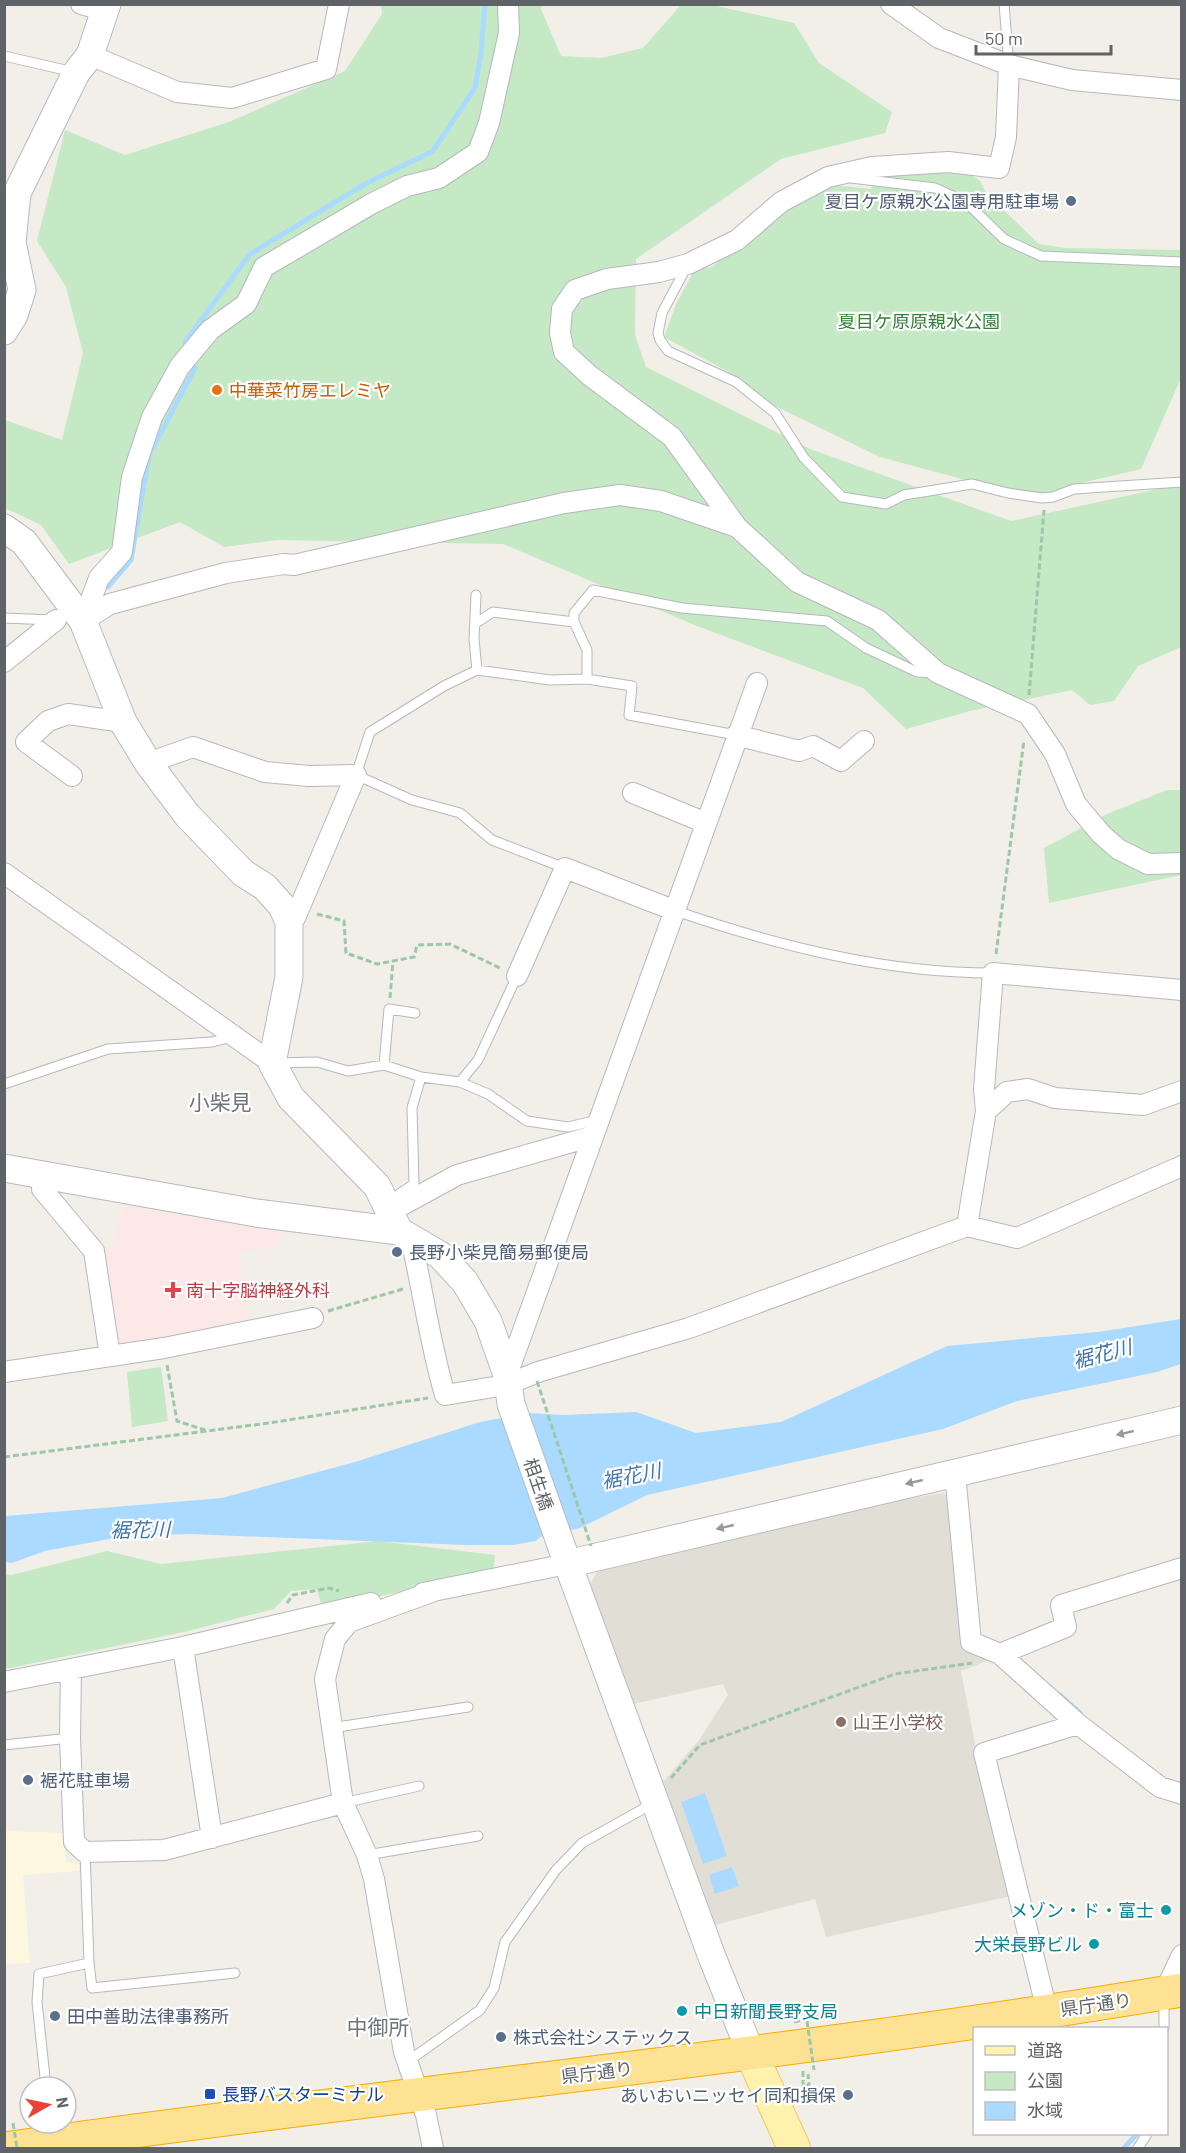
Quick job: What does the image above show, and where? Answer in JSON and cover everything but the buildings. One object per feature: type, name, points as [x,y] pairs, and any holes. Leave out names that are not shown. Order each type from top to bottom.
[{"type":"highway","name":"県庁通り","points":[[12,2135],[59,2141],[418,2093],[751,2053],[1173,1992]]},
{"type":"main road","points":[[751,2053],[794,2148]]},
{"type":"street","points":[[83,64],[177,92],[232,98],[326,69],[339,4]]},
{"type":"street","points":[[83,621],[99,578],[122,552],[132,477],[152,417],[180,366],[210,330],[246,304],[264,267],[371,204],[407,186],[439,178],[478,152],[489,123],[509,33],[508,4]]},
{"type":"street","points":[[8,320],[22,290],[12,242],[16,193],[83,64],[98,7]]},
{"type":"street","points":[[903,8],[939,38],[1009,65],[1072,80],[1182,90]]},
{"type":"street","points":[[1009,65],[1006,137],[999,168],[948,162],[872,166],[828,177],[781,202],[737,240],[688,264],[659,272],[607,279],[575,290],[562,309],[560,333],[564,352],[588,375],[672,437],[737,527],[797,582],[878,620],[938,673],[1028,714],[1055,754],[1076,804],[1101,834],[1133,858],[1148,864],[1182,863]]},
{"type":"street","points":[[83,621],[110,604],[226,573],[284,564],[294,565],[564,503],[620,495],[661,501],[737,527]]},
{"type":"street","points":[[4,528],[24,542],[83,621],[123,722],[148,763],[187,815],[243,873],[265,887],[294,916]]},
{"type":"street","points":[[4,662],[56,620]]},
{"type":"street","points":[[508,1388],[595,1128],[676,911],[736,735],[757,683]]},
{"type":"street","points":[[72,776],[26,742],[48,721],[68,714],[123,722]]},
{"type":"street","points":[[736,735],[799,751],[813,746],[841,761],[864,741]]},
{"type":"street","points":[[148,763],[193,747],[266,772],[309,776],[356,775],[294,916],[289,977],[272,1063]]},
{"type":"street","points":[[633,793],[706,823]]},
{"type":"street","points":[[517,976],[565,868],[676,911]]},
{"type":"street","points":[[4,873],[272,1063],[291,1098],[376,1186],[399,1224],[422,1285],[435,1362],[445,1395],[508,1388],[538,1372],[689,1328],[967,1226],[1017,1238],[1182,1166]]},
{"type":"street","points":[[967,1226],[986,1111],[984,1089],[993,973],[1182,990]]},
{"type":"street","points":[[986,1111],[1007,1092],[1028,1089],[1055,1098],[1143,1105],[1182,1091]]},
{"type":"street","points":[[4,1168],[255,1213],[399,1224],[457,1175],[595,1128]]},
{"type":"street","points":[[46,1175],[42,1189],[94,1251],[110,1356]]},
{"type":"street","name":"相生橋","points":[[399,1224],[440,1255],[465,1282],[488,1321],[564,1556],[662,1791],[712,1957],[751,2053]]},
{"type":"street","points":[[4,1372],[164,1348],[314,1318]]},
{"type":"street","points":[[4,1682],[183,1647],[312,1616],[434,1591],[564,1556],[955,1473],[1182,1420]]},
{"type":"street","points":[[955,1473],[970,1642],[1000,1654],[1078,1724],[1160,1787],[1182,1794]]},
{"type":"street","points":[[1000,1654],[1066,1627],[1061,1605],[1182,1568]]},
{"type":"street","points":[[433,2148],[426,2115],[407,2062],[385,1933],[367,1855],[344,1803],[325,1679],[335,1639],[349,1622],[434,1591]]},
{"type":"street","points":[[183,1647],[212,1838]]},
{"type":"street","points":[[71,1670],[70,1738],[74,1842],[85,1852],[164,1850],[344,1803]]},
{"type":"street","points":[[1047,2011],[984,1753],[1078,1724]]},
{"type":"street","points":[[1173,1992],[1182,1955]]},
{"type":"lane","points":[[1004,4],[1009,65]]},
{"type":"lane","points":[[4,56],[83,64]]},
{"type":"lane","points":[[828,177],[934,188],[966,202],[1004,239],[1041,256],[1182,262]]},
{"type":"lane","points":[[688,264],[662,313],[658,333],[660,340],[668,351],[736,382],[775,413],[804,458],[842,497],[886,504],[904,495],[972,484],[1042,498],[1053,497],[1074,489],[1182,482]]},
{"type":"lane","points":[[588,679],[587,650],[574,622],[574,613],[593,590],[682,608],[827,621],[866,648],[917,672],[938,673]]},
{"type":"lane","points":[[476,595],[474,639],[477,670]]},
{"type":"lane","points":[[476,622],[494,612],[574,622]]},
{"type":"lane","points":[[4,618],[83,621]]},
{"type":"lane","points":[[565,868],[492,840],[460,813],[412,800],[356,775],[370,732],[444,686],[477,670],[550,680],[588,679],[632,686],[629,715],[736,735]]},
{"type":"lane","points":[[676,911],[755,938],[834,955],[941,973],[993,973]]},
{"type":"lane","points":[[460,1082],[478,1060],[517,976]]},
{"type":"lane","points":[[384,1065],[389,1009],[414,1013]]},
{"type":"lane","points":[[4,1084],[108,1049],[212,1042],[236,1036]]},
{"type":"lane","points":[[272,1063],[317,1062],[348,1071],[384,1065],[421,1077],[460,1082],[488,1094],[527,1120],[568,1127],[595,1128]]},
{"type":"lane","points":[[399,1224],[399,1194],[414,1184],[412,1108],[421,1077]]},
{"type":"lane","points":[[331,1728],[468,1707]]},
{"type":"lane","points":[[4,1745],[70,1738]]},
{"type":"lane","points":[[344,1803],[419,1786]]},
{"type":"lane","points":[[407,2062],[480,2010],[494,1988],[505,1942],[556,1870],[582,1843],[662,1791]]},
{"type":"lane","points":[[367,1855],[478,1836]]},
{"type":"lane","points":[[85,1852],[92,1989],[235,1973]]},
{"type":"lane","points":[[45,2075],[37,2002],[39,1974],[89,1963]]},
{"type":"lane","points":[[1164,2027],[1173,1992]]},
{"type":"lane","points":[[1138,2148],[1146,2135]]},
{"type":"path","points":[[993,973],[1028,714],[1044,508]]},
{"type":"path","points":[[294,916],[344,921],[346,953],[377,964],[414,957],[417,945],[450,944],[517,976]]},
{"type":"path","points":[[389,1009],[393,961]]},
{"type":"path","points":[[314,1318],[329,1310],[422,1285]]},
{"type":"path","points":[[164,1348],[177,1421],[206,1431]]},
{"type":"path","points":[[537,1381],[591,1546]]},
{"type":"path","points":[[4,1457],[206,1431],[445,1395]]},
{"type":"path","points":[[662,1791],[700,1745],[895,1674],[987,1661],[1000,1654]]},
{"type":"path","points":[[794,2019],[817,2016]]},
{"type":"path","points":[[807,2021],[814,2070],[801,2071],[803,2086],[809,2085],[808,2073]]},
{"type":"path","points":[[12,2135],[16,2148]]},
{"type":"shaded area","name":"南十字脳神経外科","points":[[127,1199],[283,1233],[278,1246],[238,1253],[250,1327],[110,1349],[95,1249],[111,1247]]},
{"type":"shaded area","name":"山王小学校","points":[[943,1493],[949,1497],[964,1645],[987,1654],[987,1661],[961,1671],[976,1749],[1011,1896],[826,1937],[815,1899],[715,1925],[663,1782],[699,1740],[728,1695],[723,1684],[633,1704],[589,1587],[598,1569],[875,1504]]},
{"type":"shaded area","points":[[5,1831],[64,1833],[66,1862],[79,1864],[79,1871],[23,1875],[30,1963],[5,1964]]},
{"type":"green space","points":[[381,5],[542,5],[541,9],[561,56],[601,58],[643,48],[681,5],[712,5],[794,23],[819,63],[892,112],[885,133],[781,159],[636,259],[635,335],[646,367],[810,449],[1011,521],[1181,484],[1181,647],[1138,666],[1114,701],[1090,705],[1072,690],[970,711],[906,729],[863,688],[697,626],[503,544],[277,540],[224,547],[180,522],[69,564],[41,525],[5,508],[5,420],[62,440],[83,353],[66,287],[37,241],[65,130],[125,155],[229,122],[345,71],[382,14]]},
{"type":"green space","name":"夏目ケ原原親水公園","points":[[964,170],[980,181],[987,194],[1039,244],[1065,248],[1181,250],[1181,378],[1141,469],[1077,484],[1045,496],[1022,495],[880,457],[771,404],[734,375],[664,337],[676,304],[695,269],[712,267],[777,208],[823,184],[871,189],[877,173]]},
{"type":"green space","points":[[1167,790],[1181,790],[1181,875],[1049,903],[1044,848],[1107,814]]},
{"type":"green space","points":[[161,1367],[168,1421],[132,1427],[127,1372]]},
{"type":"green space","points":[[378,1541],[495,1555],[493,1573],[322,1608],[317,1589],[291,1591],[274,1609],[184,1632],[5,1669],[4,1574],[11,1575],[107,1551],[161,1564]]},
{"type":"water","name":"裾花川","points":[[1181,1319],[1181,1364],[1157,1372],[1017,1401],[943,1429],[647,1495],[580,1528],[540,1537],[536,1541],[513,1545],[465,1545],[190,1534],[125,1536],[45,1551],[12,1563],[5,1562],[5,1516],[222,1498],[355,1462],[480,1422],[528,1413],[563,1415],[636,1412],[696,1433],[781,1422],[947,1346],[1098,1332]]},
{"type":"water","points":[[705,1793],[727,1856],[703,1864],[681,1802]]},
{"type":"water","points":[[732,1867],[739,1886],[715,1894],[709,1875]]},
{"type":"waterway","points":[[188,349],[185,342],[250,254],[365,184],[433,151],[475,88],[481,53],[485,4]]},
{"type":"waterway","points":[[108,587],[131,560],[149,455],[195,368],[191,358]]},
{"type":"waterway","points":[[1060,1695],[1080,1713]]},
{"type":"waterway","points":[[1124,2148],[1136,2135]]},
{"type":"place","name":"夏目ケ原親水公園専用駐車場","points":[[1071,201]]},
{"type":"place","name":"中華菜竹房エレミヤ","points":[[217,390]]},
{"type":"place","name":"長野小柴見簡易郵便局","points":[[397,1252]]},
{"type":"place","name":"南十字脳神経外科","points":[[173,1290]]},
{"type":"place","name":"山王小学校","points":[[841,1722]]},
{"type":"place","name":"裾花駐車場","points":[[28,1780]]},
{"type":"place","name":"メゾン・ド・富士","points":[[1166,1910]]},
{"type":"place","name":"大栄長野ビル","points":[[1094,1944]]},
{"type":"place","name":"中日新聞長野支局","points":[[682,2011]]},
{"type":"place","name":"田中善助法律事務所","points":[[55,2016]]},
{"type":"place","name":"株式会社システックス","points":[[501,2037]]},
{"type":"place","name":"長野バスターミナル","points":[[210,2094]]},
{"type":"place","name":"あいおいニッセイ同和損保","points":[[848,2095]]},
{"type":"district","name":"小柴見","points":[[220,1101]]},
{"type":"district","name":"中御所","points":[[378,2026]]}]
